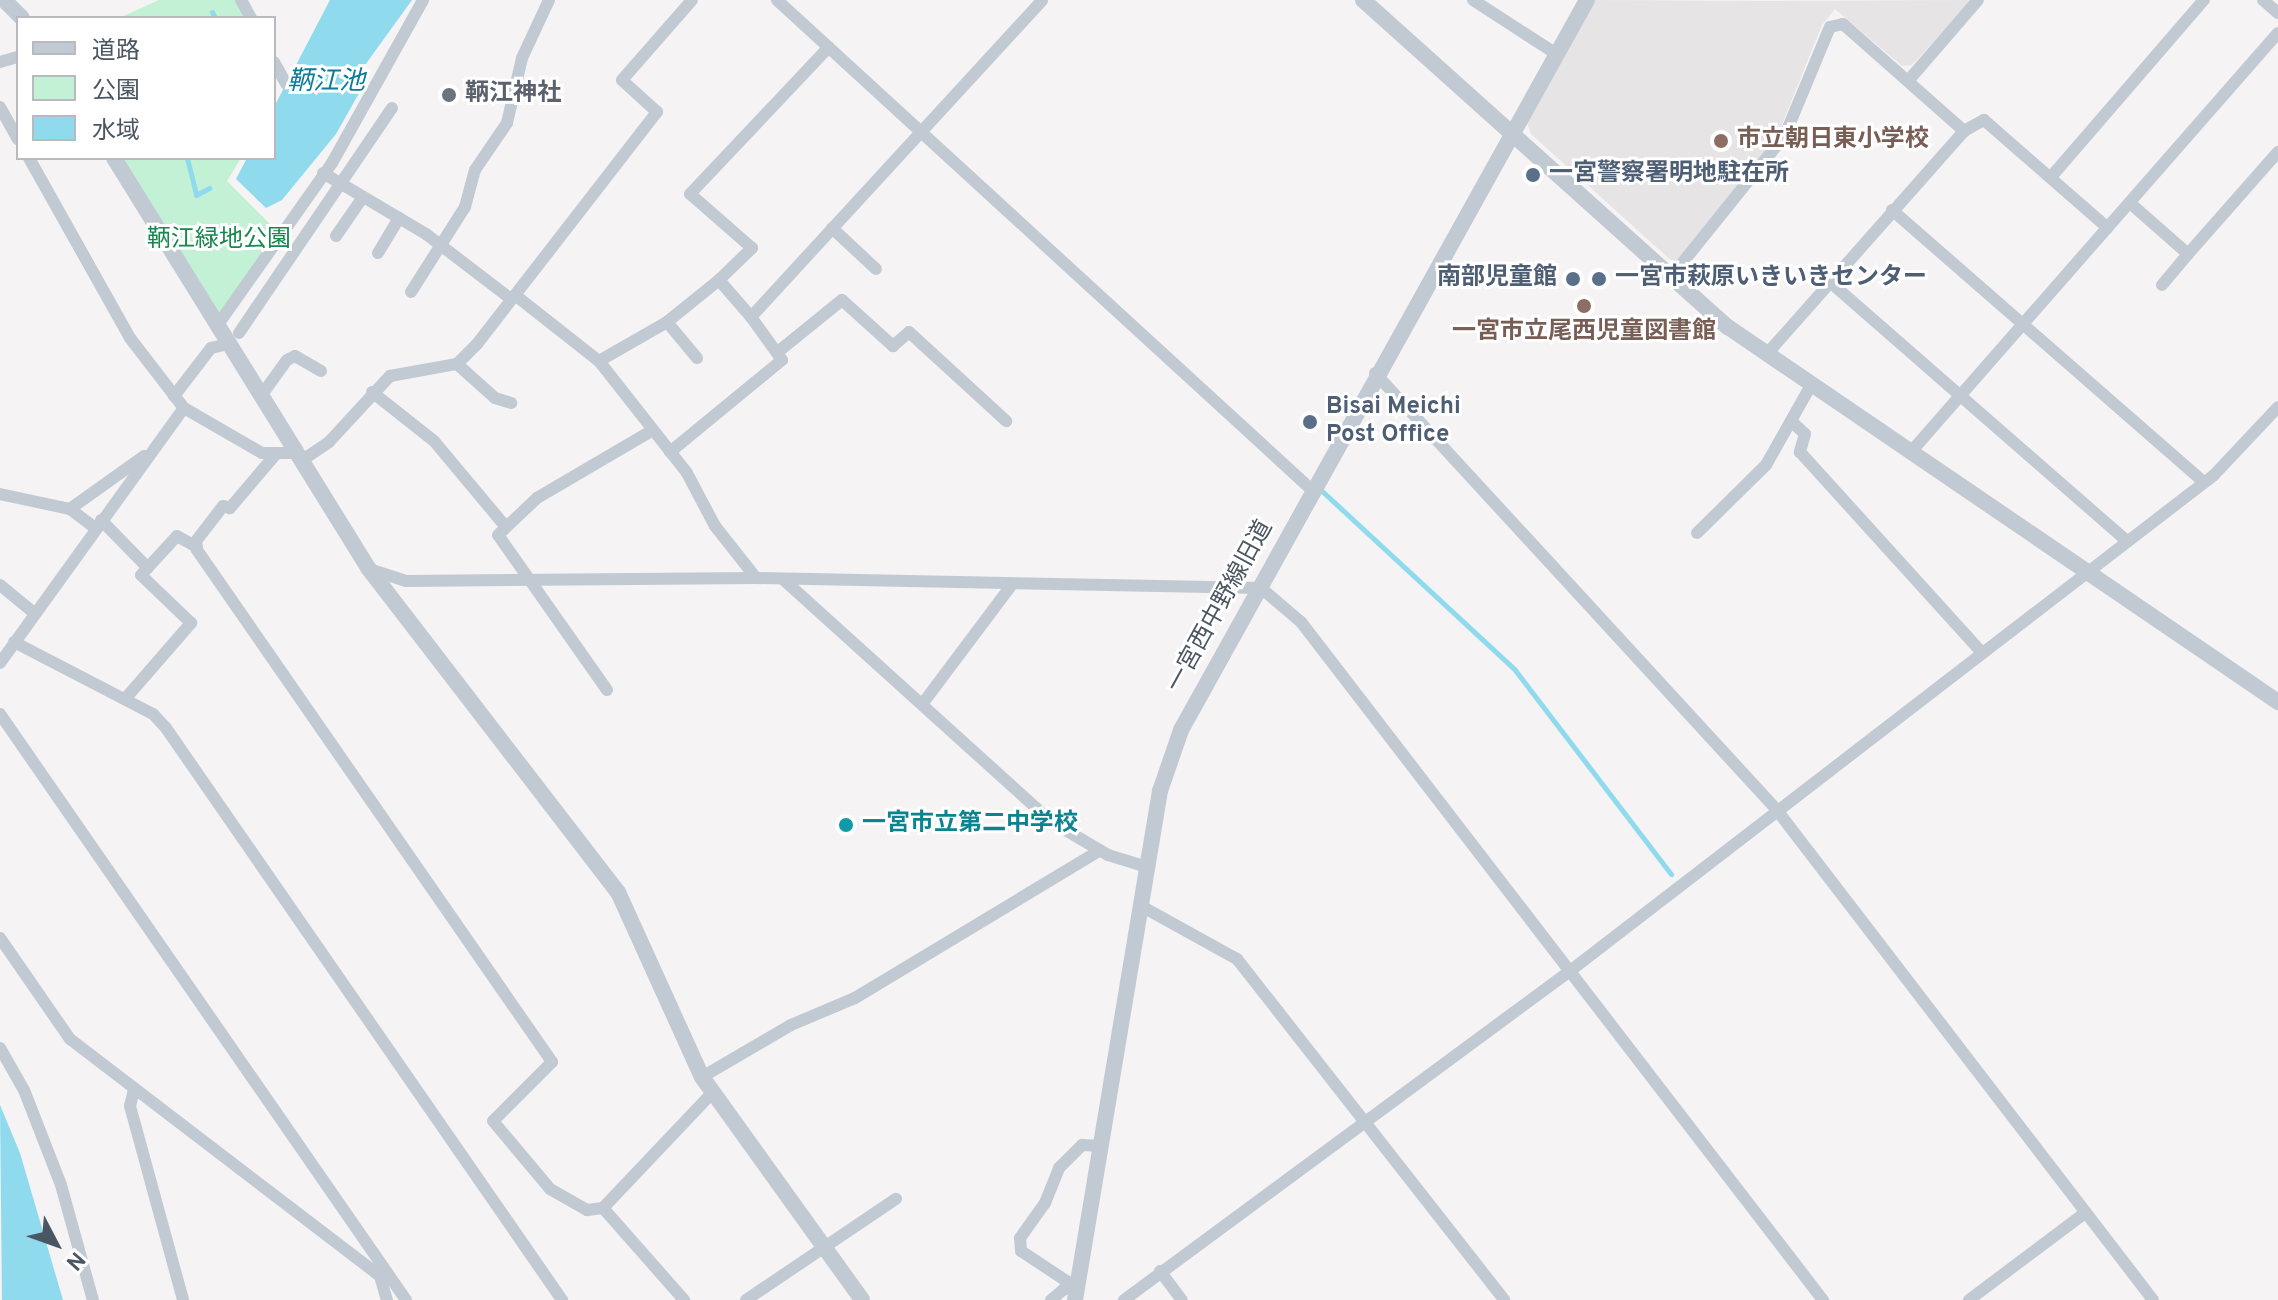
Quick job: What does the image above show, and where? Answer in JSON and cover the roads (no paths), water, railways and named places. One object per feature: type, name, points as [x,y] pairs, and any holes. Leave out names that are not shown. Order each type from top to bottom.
[{"type":"street","points":[[5,0],[20,16]]},
{"type":"street","points":[[217,326],[323,173],[423,0]]},
{"type":"street","points":[[411,292],[443,246],[465,207],[475,170],[507,123],[522,58],[549,0]]},
{"type":"street","points":[[30,160],[130,338],[184,408],[275,455],[298,457],[329,442],[390,376],[457,364],[657,112],[622,80],[692,0]]},
{"type":"street","points":[[777,0],[1312,490]]},
{"type":"street","points":[[751,317],[1042,0]]},
{"type":"street","points":[[1363,0],[1671,277],[1766,355],[2278,702]]},
{"type":"street","points":[[1473,0],[1558,55]]},
{"type":"street","name":"一宮西中野線旧道","points":[[1076,1294],[1160,791],[1181,730],[1261,588],[1375,373],[1587,0]]},
{"type":"street","points":[[1908,81],[1978,0]]},
{"type":"street","points":[[2051,177],[2204,0]]},
{"type":"street","points":[[2263,0],[2278,13]]},
{"type":"street","points":[[1671,277],[1789,128],[1830,27],[1843,24],[1964,131]]},
{"type":"street","points":[[1910,453],[2278,33]]},
{"type":"street","points":[[599,361],[667,322],[719,280],[752,248],[690,194],[829,47]]},
{"type":"street","points":[[276,66],[286,84]]},
{"type":"street","points":[[0,107],[16,135]]},
{"type":"street","points":[[174,396],[211,348],[234,339],[392,108]]},
{"type":"street","points":[[1766,355],[1964,131],[1984,120],[2108,228]]},
{"type":"street","points":[[1789,128],[1821,140]]},
{"type":"street","points":[[2162,285],[2278,152]]},
{"type":"street","points":[[115,160],[217,326],[234,339],[261,396],[369,569],[618,892],[702,1077],[862,1300]]},
{"type":"street","points":[[323,173],[443,246],[599,361],[670,452],[715,526],[756,578]]},
{"type":"street","points":[[336,236],[363,197]]},
{"type":"street","points":[[2130,203],[2188,254]]},
{"type":"street","points":[[1892,210],[2204,482]]},
{"type":"street","points":[[378,253],[399,218]]},
{"type":"street","points":[[832,228],[876,269]]},
{"type":"street","points":[[670,452],[782,360],[779,351],[719,280]]},
{"type":"street","points":[[1830,282],[2127,541]]},
{"type":"street","points":[[779,351],[842,300],[893,346],[909,332],[1006,421]]},
{"type":"street","points":[[667,322],[697,358]]},
{"type":"street","points":[[261,396],[287,360],[295,356],[321,371]]},
{"type":"street","points":[[457,364],[495,398],[511,403]]},
{"type":"street","points":[[1375,373],[1776,809],[2153,1300]]},
{"type":"street","points":[[1697,533],[1766,465],[1811,385]]},
{"type":"street","points":[[372,392],[434,441],[506,527]]},
{"type":"street","points":[[1124,1300],[1570,971],[1776,809],[2087,573],[2204,482],[2278,407]]},
{"type":"street","points":[[0,663],[147,454],[184,408]]},
{"type":"street","points":[[1791,421],[1805,434],[1800,452],[1982,653]]},
{"type":"street","points":[[607,690],[526,580],[498,535],[537,498],[651,431]]},
{"type":"street","points":[[70,509],[147,454]]},
{"type":"street","points":[[197,547],[223,506],[230,508],[275,455]]},
{"type":"street","points":[[0,494],[70,509],[98,524],[148,568]]},
{"type":"street","points":[[125,699],[191,623],[141,575],[177,536],[197,547],[552,1062],[493,1121],[550,1189],[587,1210],[603,1208],[713,1092]]},
{"type":"street","points":[[369,569],[406,581],[756,578],[1011,586],[1261,588],[1301,622],[1823,1300]]},
{"type":"street","points":[[785,581],[1052,822],[1100,850],[1147,867]]},
{"type":"street","points":[[0,585],[34,613]]},
{"type":"street","points":[[923,703],[1011,586]]},
{"type":"street","points":[[14,642],[153,714],[166,728],[562,1300]]},
{"type":"street","points":[[0,714],[383,1274],[406,1300]]},
{"type":"street","points":[[702,1077],[791,1025],[855,998],[1100,850]]},
{"type":"street","points":[[1141,906],[1237,959],[1504,1300]]},
{"type":"street","points":[[0,938],[70,1039],[383,1274],[387,1300]]},
{"type":"street","points":[[0,1048],[24,1090],[61,1185],[93,1300]]},
{"type":"street","points":[[134,1090],[130,1106],[183,1300]]},
{"type":"street","points":[[1076,1294],[1021,1251],[1020,1238],[1041,1211],[1059,1168],[1082,1145],[1101,1146]]},
{"type":"street","points":[[746,1300],[896,1199]]},
{"type":"street","points":[[603,1208],[681,1299]]},
{"type":"street","points":[[1969,1300],[2086,1212]]},
{"type":"street","points":[[1160,1271],[1182,1300]]},
{"type":"street","points":[[1051,1300],[1064,1289],[1076,1294]]},
{"type":"water","name":"鞆江池","points":[[330,0],[412,0],[360,72],[362,88],[336,134],[282,200],[266,208],[236,179],[246,160],[276,160],[276,103]]},
{"type":"water","points":[[0,1105],[20,1153],[63,1300],[2,1300]]},
{"type":"waterway","points":[[212,12],[214,16]]},
{"type":"waterway","points":[[187,160],[196,195],[209,188]]},
{"type":"waterway","points":[[1322,491],[1515,670],[1671,874]]},
{"type":"place","name":"鞆江神社","points":[[449,95]]},
{"type":"place","name":"市立朝日東小学校","points":[[1721,141]]},
{"type":"place","name":"一宮警察署明地駐在所","points":[[1533,175]]},
{"type":"place","name":"南部児童館","points":[[1573,279]]},
{"type":"place","name":"一宮市萩原いきいきセンター","points":[[1599,279]]},
{"type":"place","name":"一宮市立尾西児童図書館","points":[[1584,306]]},
{"type":"place","name":"Bisai Meichi Post Office","points":[[1310,422]]},
{"type":"place","name":"一宮市立第二中学校","points":[[846,825]]},
{"type":"park label","name":"鞆江緑地公園","points":[[219,241]]}]
